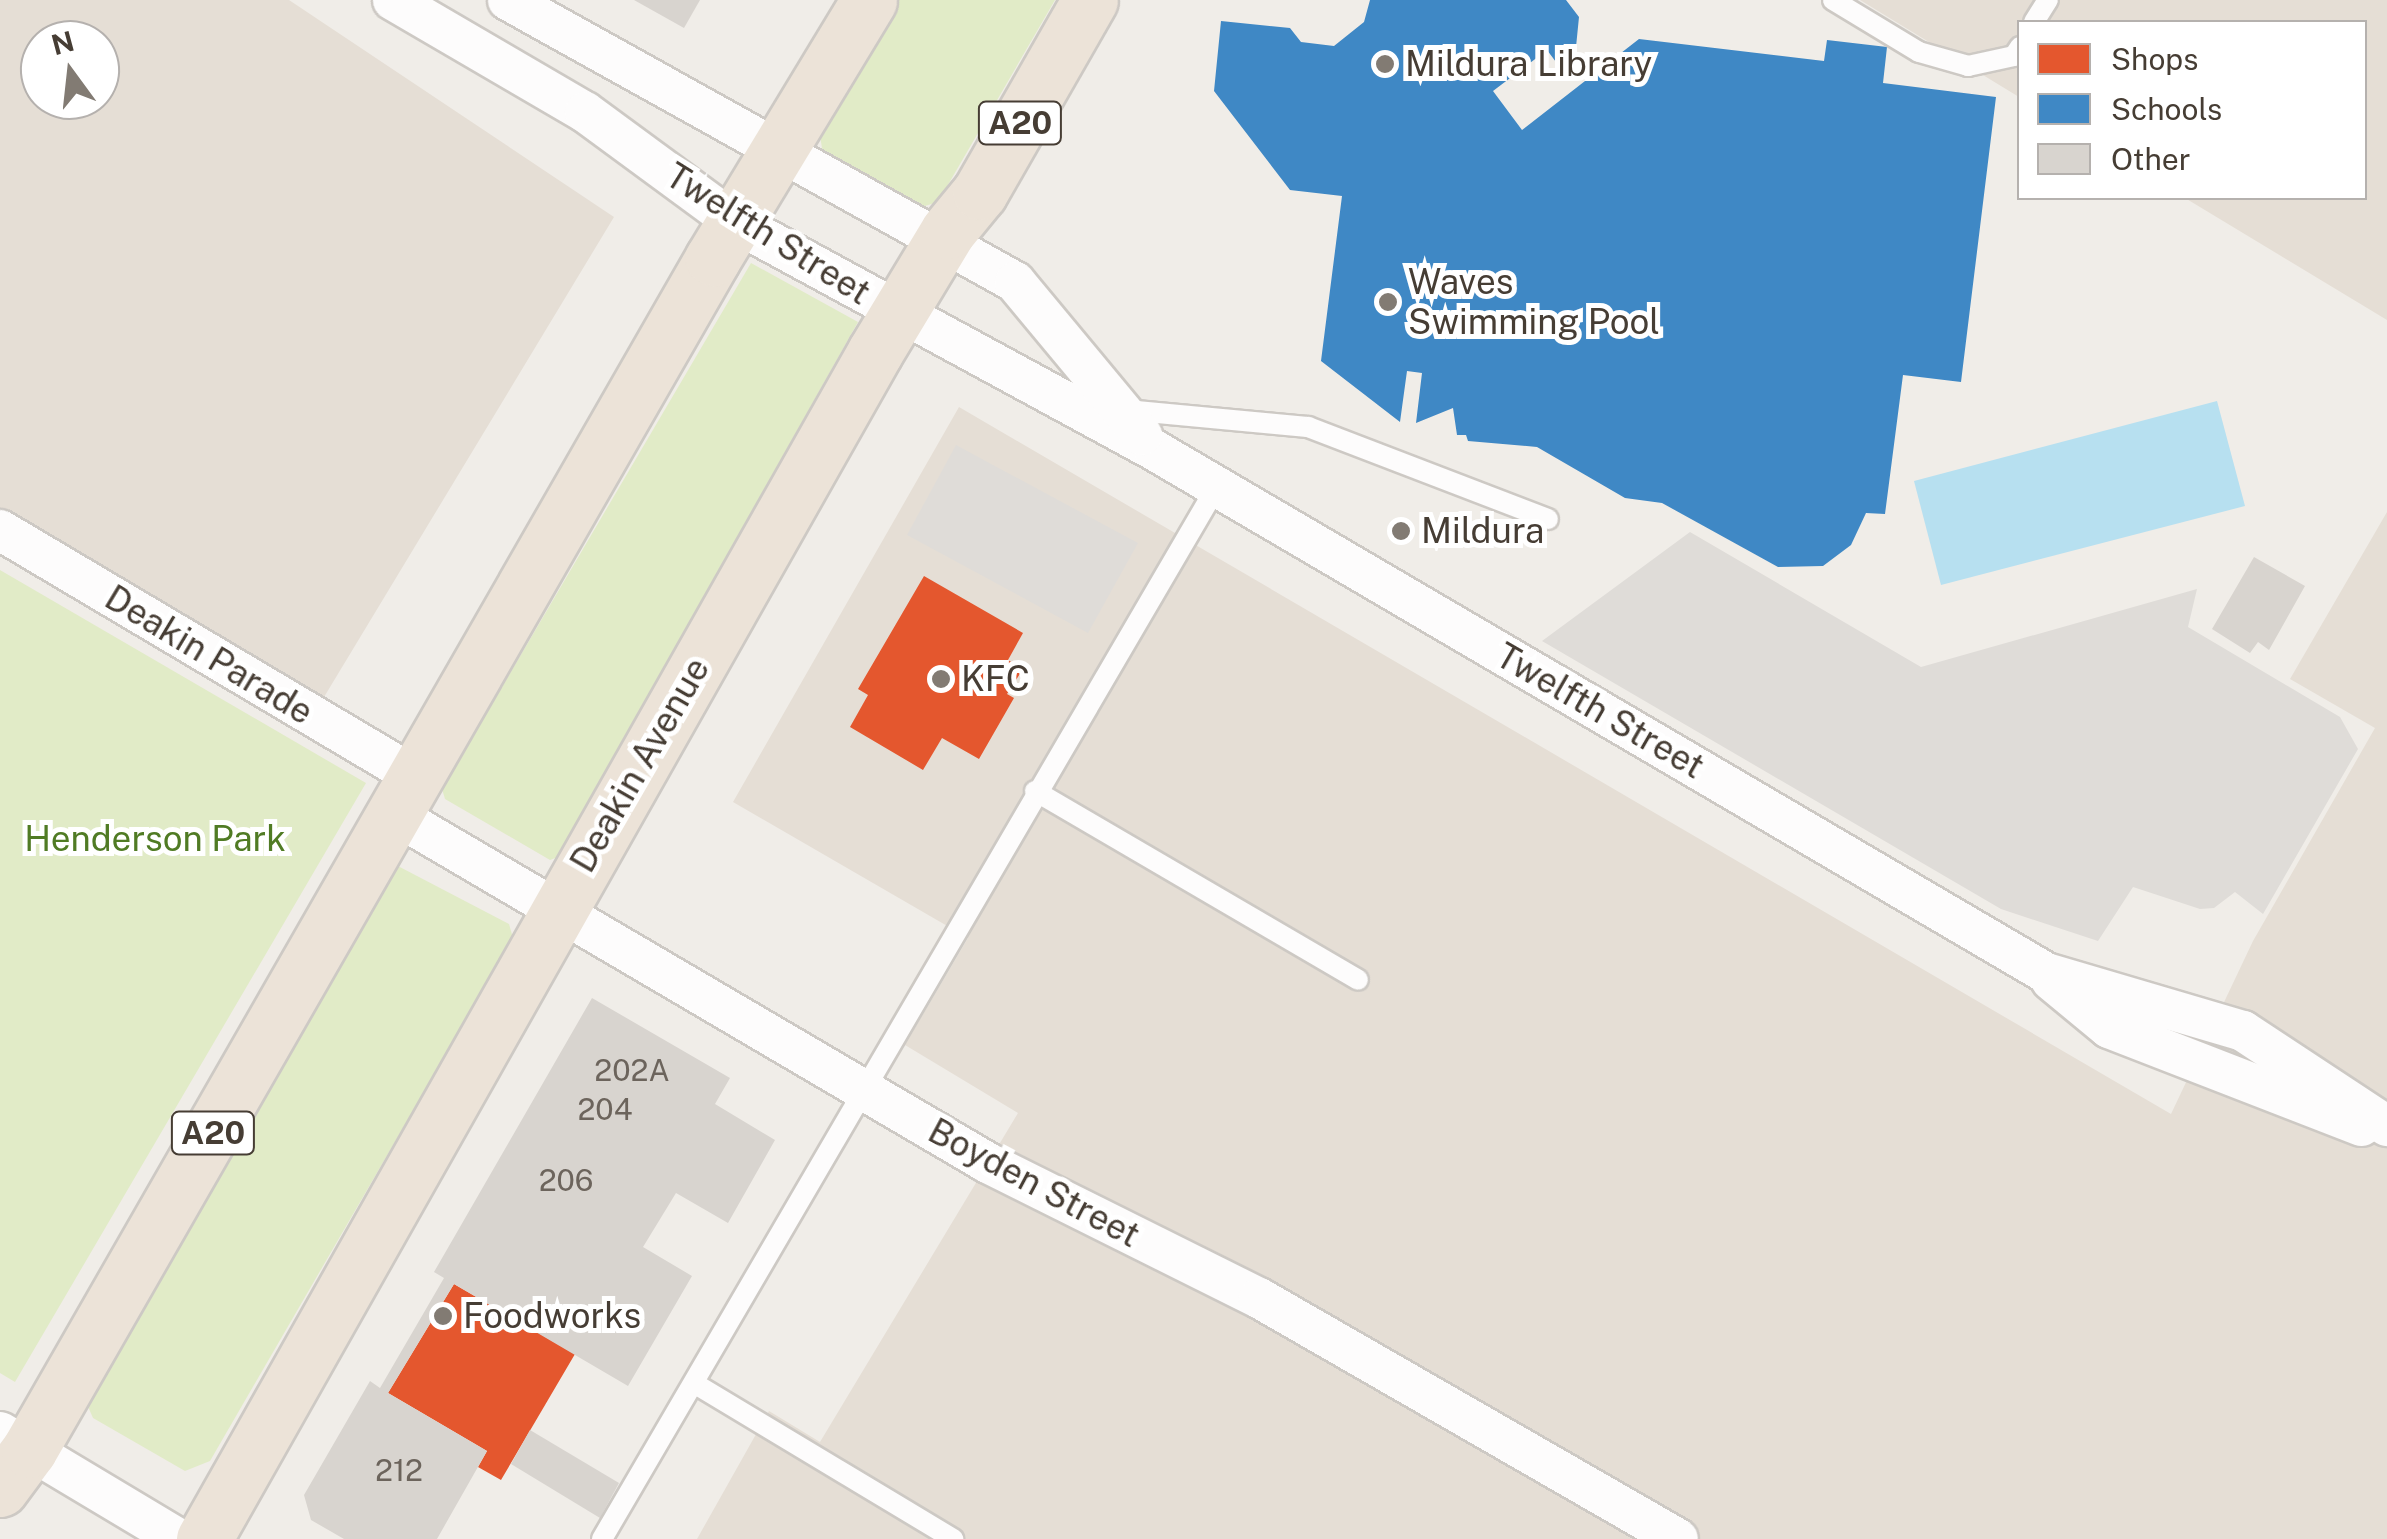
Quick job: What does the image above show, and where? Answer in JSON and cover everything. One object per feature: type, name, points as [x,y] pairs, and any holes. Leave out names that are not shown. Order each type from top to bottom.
[{"type":"highway","name":"A20","points":[[10,1457],[408,797],[736,222],[869,0]]},
{"type":"highway","name":"Deakin Avenue","points":[[204,1539],[899,314],[942,240],[980,192],[1090,0]]},
{"type":"street","name":"Twelfth Street","points":[[393,0],[585,112],[736,222],[1154,450],[2046,973],[2243,1031],[2387,1126]]},
{"type":"street","name":"Twelfth Street","points":[[508,0],[942,240],[1036,299],[1154,450]]},
{"type":"street","name":"Deakin Parade","points":[[0,530],[408,797]]},
{"type":"street","name":"Boyden Street","points":[[408,797],[559,909],[864,1090],[1060,1202],[1260,1298],[1678,1539]]},
{"type":"street","name":"Twelfth Street","points":[[2046,973],[2076,1006],[2109,1028],[2387,1135]]},
{"type":"street","points":[[10,1457],[179,1539]]},
{"type":"lane","points":[[1833,0],[1919,52],[1968,66],[2014,56],[2017,52]]},
{"type":"lane","points":[[1122,410],[1308,427],[1548,519]]},
{"type":"lane","points":[[602,1539],[697,1385],[1035,790],[1216,488]]},
{"type":"lane","points":[[1035,790],[1358,980]]},
{"type":"lane","points":[[697,1385],[953,1539]]},
{"type":"shaded area","points":[[0,0],[289,0],[614,217],[318,707],[0,525]]},
{"type":"shaded area","points":[[1860,0],[2387,0],[2387,320],[2188,200],[2367,200],[2367,20],[2017,20],[2017,96]]},
{"type":"shaded area","points":[[959,407],[2171,1114],[2253,941],[2375,728],[2290,679],[2387,512],[2387,1539],[697,1539],[769,1411],[820,1442],[1018,1113],[905,1045],[968,938],[733,802]]},
{"type":"shaded area","points":[[956,445],[1138,543],[1088,633],[907,535]]},
{"type":"shaded area","points":[[1690,532],[1921,667],[2197,589],[2188,627],[2340,717],[2358,749],[2263,914],[2235,892],[2214,908],[2200,909],[2133,887],[2098,941],[2001,909],[1542,641]]},
{"type":"green space","points":[[899,0],[1055,0],[938,202],[915,209],[823,154],[820,136]]},
{"type":"green space","points":[[751,263],[858,322],[558,857],[550,860],[445,799],[442,789]]},
{"type":"green space","name":"Henderson Park","points":[[0,570],[366,783],[15,1382],[0,1373]]},
{"type":"green space","points":[[396,865],[509,924],[513,938],[210,1461],[185,1471],[93,1418],[86,1402]]},
{"type":"water","points":[[2217,401],[2245,506],[1941,585],[1914,481]]},
{"type":"building: Shops","name":"KFC","points":[[924,576],[1023,633],[1008,660],[1023,669],[1007,694],[1014,698],[979,759],[942,738],[923,770],[850,727],[868,695],[858,689]]},
{"type":"building: Shops","points":[[454,1284],[575,1354],[501,1480],[478,1467],[487,1451],[388,1393]]},
{"type":"building: Schools","points":[[1370,0],[1566,0],[1579,17],[1576,47],[1556,62],[1547,50],[1493,91],[1522,130],[1639,39],[1824,61],[1827,40],[1887,47],[1883,83],[1996,97],[1961,382],[1903,375],[1885,514],[1866,513],[1851,545],[1823,566],[1778,567],[1662,503],[1625,498],[1537,447],[1468,441],[1466,435],[1457,435],[1453,408],[1416,423],[1422,373],[1407,371],[1400,422],[1321,361],[1342,196],[1290,190],[1214,91],[1221,21],[1290,28],[1301,42],[1334,46],[1364,22]]},
{"type":"building: Other","points":[[634,0],[700,0],[684,28]]},
{"type":"building: Other","points":[[2254,557],[2305,586],[2269,650],[2258,642],[2250,653],[2212,629]]},
{"type":"building: Other","points":[[592,998],[730,1078],[715,1104],[775,1140],[728,1223],[676,1193],[643,1247],[692,1276],[628,1386],[454,1284],[388,1393],[487,1451],[437,1539],[344,1539],[311,1520],[304,1495],[370,1381],[380,1388],[444,1278],[434,1272]]},
{"type":"building: Other","points":[[530,1430],[619,1483],[600,1518],[511,1464]]},
{"type":"place","name":"Mildura Library","points":[[1385,64]]},
{"type":"place","name":"Waves Swimming Pool","points":[[1388,302]]},
{"type":"place","name":"Mildura","points":[[1401,531]]},
{"type":"place","name":"KFC","points":[[941,679]]},
{"type":"place","name":"Foodworks","points":[[443,1316]]}]
